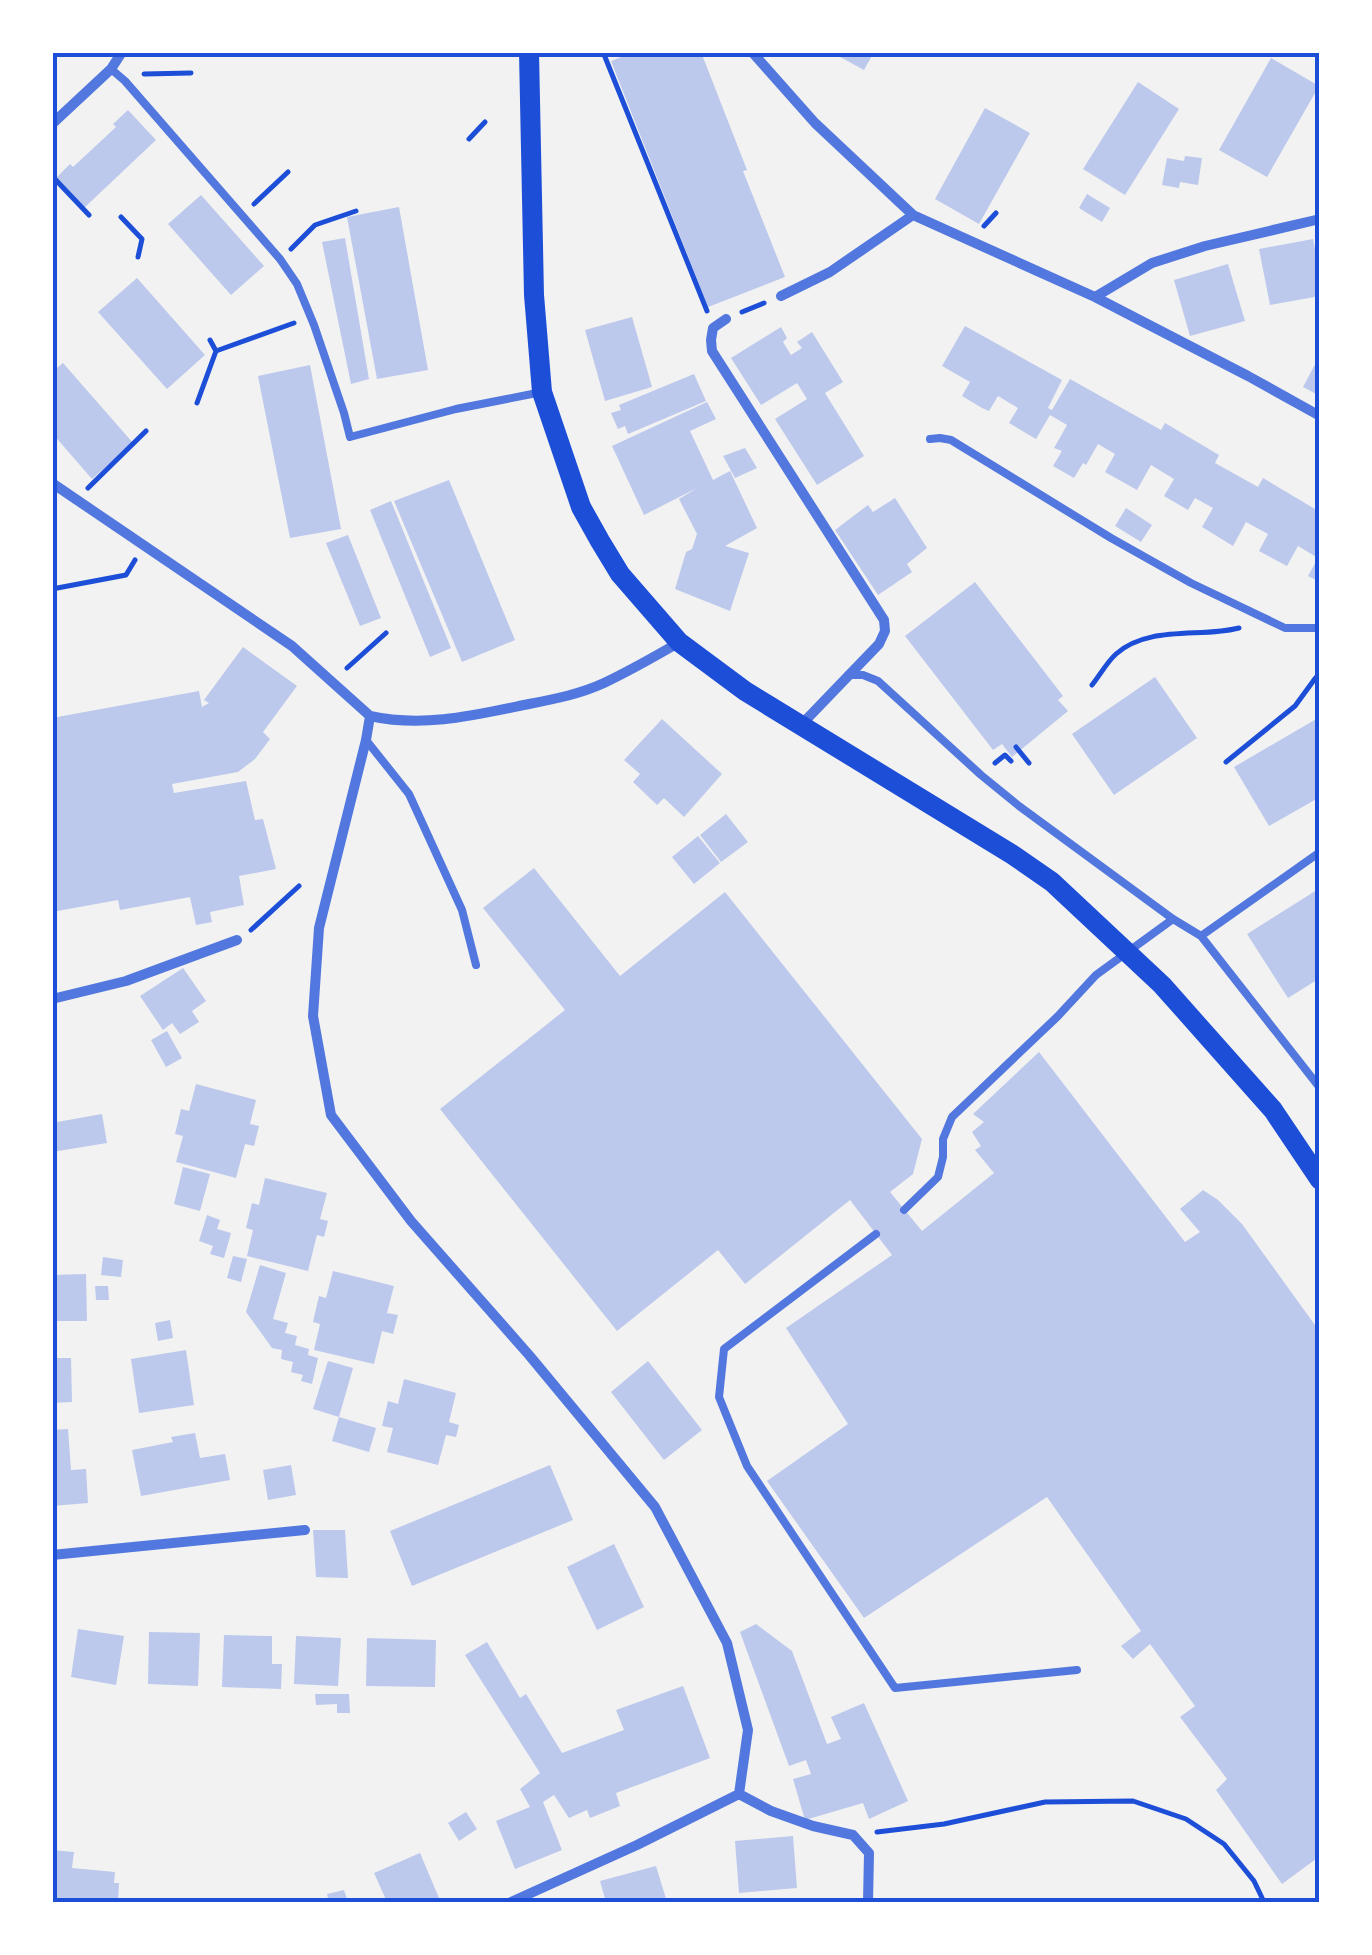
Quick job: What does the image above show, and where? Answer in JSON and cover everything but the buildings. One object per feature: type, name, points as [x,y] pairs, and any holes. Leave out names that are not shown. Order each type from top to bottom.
[{"type":"main road","points":[[529,52],[534,295],[542,392],[581,507],[620,574],[679,642],[745,691],[1052,882],[1127,951],[1224,1054],[1273,1110],[1320,1180]]},
{"type":"street","points":[[52,124],[111,69],[122,52]]},
{"type":"street","points":[[752,52],[815,123],[913,215],[1095,297],[1320,416]]},
{"type":"street","points":[[781,296],[830,272],[913,215]]},
{"type":"street","points":[[1095,297],[1152,262],[1320,219]]},
{"type":"street","points":[[726,318],[714,328],[712,351],[884,620],[885,631],[879,644],[800,726]]},
{"type":"street","points":[[52,483],[292,646],[370,716],[395,722],[426,722],[572,695],[602,684],[679,642]]},
{"type":"street","points":[[370,716],[318,928],[313,1016],[331,1114],[411,1220],[654,1506],[726,1643],[748,1730],[739,1794]]},
{"type":"street","points":[[52,1000],[126,981],[237,940]]},
{"type":"street","points":[[52,1555],[305,1530]]},
{"type":"street","points":[[739,1794],[813,1826],[854,1835],[869,1853],[868,1902]]},
{"type":"street","points":[[511,1902],[739,1794]]},
{"type":"lane","points":[[111,69],[280,259],[297,284],[350,437],[542,392]]},
{"type":"lane","points":[[930,439],[952,440],[1111,538],[1262,618],[1285,628],[1320,628]]},
{"type":"lane","points":[[848,675],[863,674],[878,680],[1019,806],[1201,936],[1320,1088]]},
{"type":"lane","points":[[366,740],[409,794],[462,910],[476,965]]},
{"type":"lane","points":[[1201,936],[1320,852]]},
{"type":"lane","points":[[904,1210],[938,1177],[943,1140],[952,1116],[1096,975],[1173,919]]},
{"type":"lane","points":[[876,1234],[724,1348],[719,1397],[747,1466],[896,1688],[1076,1670]]},
{"type":"path","points":[[606,55],[714,328]]},
{"type":"path","points":[[131,74],[191,73]]},
{"type":"path","points":[[469,139],[485,122]]},
{"type":"path","points":[[264,195],[288,172]]},
{"type":"path","points":[[52,176],[89,216]]},
{"type":"path","points":[[280,259],[315,225],[356,212]]},
{"type":"path","points":[[121,217],[142,239],[138,256]]},
{"type":"path","points":[[726,318],[781,296]]},
{"type":"path","points":[[216,351],[294,323]]},
{"type":"path","points":[[198,403],[216,351],[210,340]]},
{"type":"path","points":[[86,490],[146,431]]},
{"type":"path","points":[[52,589],[126,575],[136,559]]},
{"type":"path","points":[[1092,685],[1117,653],[1135,642],[1160,636],[1225,632],[1262,618]]},
{"type":"path","points":[[344,670],[386,633]]},
{"type":"path","points":[[1226,762],[1295,706],[1318,677]]},
{"type":"path","points":[[1016,747],[1029,763]]},
{"type":"path","points":[[1005,755],[1011,762]]},
{"type":"path","points":[[237,940],[299,886]]},
{"type":"path","points":[[854,1835],[944,1824],[1045,1802],[1133,1801],[1186,1820],[1224,1844],[1254,1882],[1264,1902]]}]
